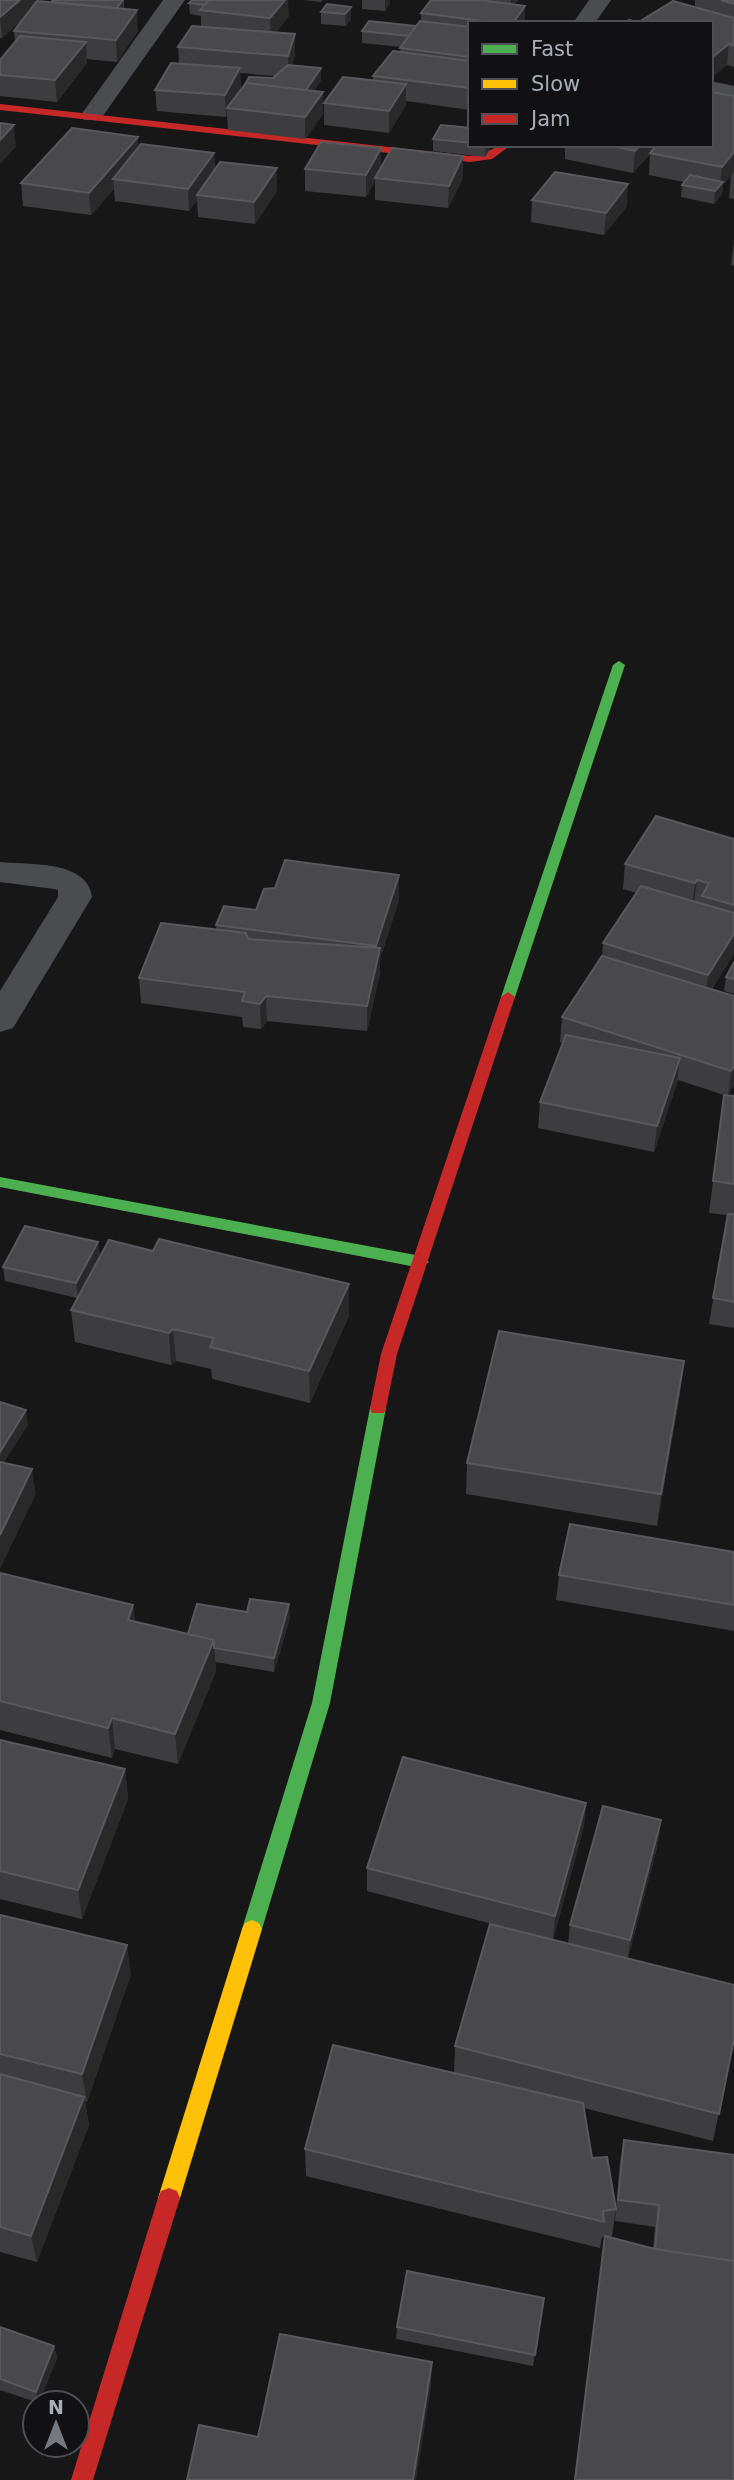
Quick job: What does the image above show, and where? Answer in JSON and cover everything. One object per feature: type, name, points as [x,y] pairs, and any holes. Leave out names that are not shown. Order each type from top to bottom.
[{"type":"street","points":[[92,115],[174,0]]},
{"type":"street","points":[[585,21],[600,0]]},
{"type":"street","points":[[713,88],[734,93]]},
{"type":"street","points":[[0,107],[92,115],[470,159],[489,157],[503,147]]},
{"type":"street","points":[[82,2480],[321,1703],[389,1354],[619,665]]},
{"type":"street","points":[[0,872],[61,879],[74,885],[75,897],[0,1020]]},
{"type":"street","points":[[0,1182],[421,1262]]},
{"type":"building","points":[[0,0],[20,0],[0,17]]},
{"type":"building","points":[[123,0],[117,8],[51,2]]},
{"type":"building","points":[[192,0],[209,0],[205,5],[189,3]]},
{"type":"building","points":[[209,0],[285,0],[270,18],[200,10]]},
{"type":"building","points":[[431,0],[479,0],[525,6],[514,21],[482,21],[421,13]]},
{"type":"building","points":[[37,1],[137,10],[116,40],[14,31]]},
{"type":"building","points":[[673,1],[734,18],[734,46],[729,44],[713,56],[713,21],[642,20]]},
{"type":"building","points":[[327,4],[351,7],[345,14],[321,12]]},
{"type":"building","points":[[369,21],[416,26],[409,36],[362,31]]},
{"type":"building","points":[[420,21],[468,27],[468,57],[400,48]]},
{"type":"building","points":[[192,26],[295,34],[288,56],[178,47]]},
{"type":"building","points":[[20,36],[86,42],[55,80],[0,75],[0,60]]},
{"type":"building","points":[[393,51],[468,61],[468,88],[373,76]]},
{"type":"building","points":[[171,63],[240,68],[225,95],[155,90]]},
{"type":"building","points":[[288,65],[321,68],[306,90],[246,83],[243,88],[249,77],[273,78]]},
{"type":"building","points":[[343,77],[406,84],[389,111],[324,103]]},
{"type":"building","points":[[246,83],[323,92],[305,117],[227,108]]},
{"type":"building","points":[[713,92],[734,96],[734,152],[722,167],[650,153],[655,147],[713,147]]},
{"type":"building","points":[[0,123],[14,125],[0,140]]},
{"type":"building","points":[[441,125],[468,128],[468,143],[433,139]]},
{"type":"building","points":[[72,128],[138,137],[89,193],[21,183]]},
{"type":"building","points":[[321,142],[381,148],[366,175],[305,169]]},
{"type":"building","points":[[141,144],[214,153],[188,189],[113,179]]},
{"type":"building","points":[[616,147],[638,147],[635,151]]},
{"type":"building","points":[[392,148],[463,156],[449,186],[375,178]]},
{"type":"building","points":[[220,162],[277,168],[254,202],[197,195]]},
{"type":"building","points":[[555,172],[628,184],[606,213],[532,200]]},
{"type":"building","points":[[690,175],[723,182],[715,191],[682,185]]},
{"type":"building","points":[[656,816],[734,839],[734,905],[702,896],[709,883],[697,880],[695,883],[625,864]]},
{"type":"building","points":[[285,860],[399,875],[376,946],[216,925],[224,906],[256,910],[264,889],[275,888]]},
{"type":"building","points":[[641,886],[734,913],[734,934],[708,975],[603,943]]},
{"type":"building","points":[[161,923],[246,933],[248,939],[380,948],[367,1006],[266,996],[260,1004],[242,1001],[245,992],[139,978]]},
{"type":"building","points":[[602,956],[734,996],[734,1066],[731,1071],[562,1017]]},
{"type":"building","points":[[734,962],[734,979],[726,977]]},
{"type":"building","points":[[566,1035],[680,1058],[657,1126],[540,1102]]},
{"type":"building","points":[[724,1095],[734,1096],[734,1184],[713,1181]]},
{"type":"building","points":[[728,1214],[734,1214],[734,1302],[713,1298]]},
{"type":"building","points":[[25,1226],[98,1242],[76,1283],[3,1267]]},
{"type":"building","points":[[159,1239],[349,1284],[309,1371],[210,1347],[214,1338],[173,1329],[169,1333],[71,1310],[109,1240],[153,1251]]},
{"type":"building","points":[[499,1331],[684,1361],[661,1494],[467,1463]]},
{"type":"building","points":[[0,1402],[26,1410],[0,1452]]},
{"type":"building","points":[[0,1462],[32,1469],[0,1535]]},
{"type":"building","points":[[570,1524],[734,1552],[734,1605],[559,1575]]},
{"type":"building","points":[[0,1573],[133,1605],[128,1620],[214,1640],[175,1734],[112,1718],[108,1728],[0,1701]]},
{"type":"building","points":[[250,1599],[289,1604],[274,1658],[214,1648],[214,1640],[188,1634],[197,1604],[247,1612]]},
{"type":"building","points":[[0,1740],[125,1769],[78,1890],[0,1871]]},
{"type":"building","points":[[403,1757],[586,1803],[555,1916],[367,1868]]},
{"type":"building","points":[[603,1806],[661,1820],[630,1940],[570,1925]]},
{"type":"building","points":[[0,1915],[127,1945],[82,2074],[0,2054]]},
{"type":"building","points":[[490,1924],[734,1985],[734,2039],[719,2114],[455,2046]]},
{"type":"building","points":[[333,2045],[583,2103],[592,2158],[607,2157],[616,2209],[603,2211],[604,2222],[305,2149]]},
{"type":"building","points":[[0,2074],[84,2097],[31,2236],[0,2227]]},
{"type":"building","points":[[624,2140],[734,2155],[734,2261],[655,2249],[659,2205],[618,2200]]},
{"type":"building","points":[[605,2236],[655,2249],[734,2261],[734,2480],[575,2480]]},
{"type":"building","points":[[407,2271],[544,2298],[535,2355],[397,2327]]},
{"type":"building","points":[[0,2327],[54,2346],[37,2389],[28,2389],[0,2379]]},
{"type":"building","points":[[280,2334],[432,2362],[413,2480],[187,2480],[199,2425],[258,2437]]},
{"type":"traffic: fast","points":[[508,997],[619,665]]},
{"type":"traffic: fast","points":[[0,1182],[421,1262]]},
{"type":"traffic: fast","points":[[252,1929],[321,1703],[378,1408]]},
{"type":"traffic: slow","points":[[169,2198],[252,1929]]},
{"type":"traffic: jam","points":[[0,107],[470,159],[489,157],[503,147]]},
{"type":"traffic: jam","points":[[378,1408],[389,1354],[508,997]]},
{"type":"traffic: jam","points":[[82,2480],[169,2198]]}]
